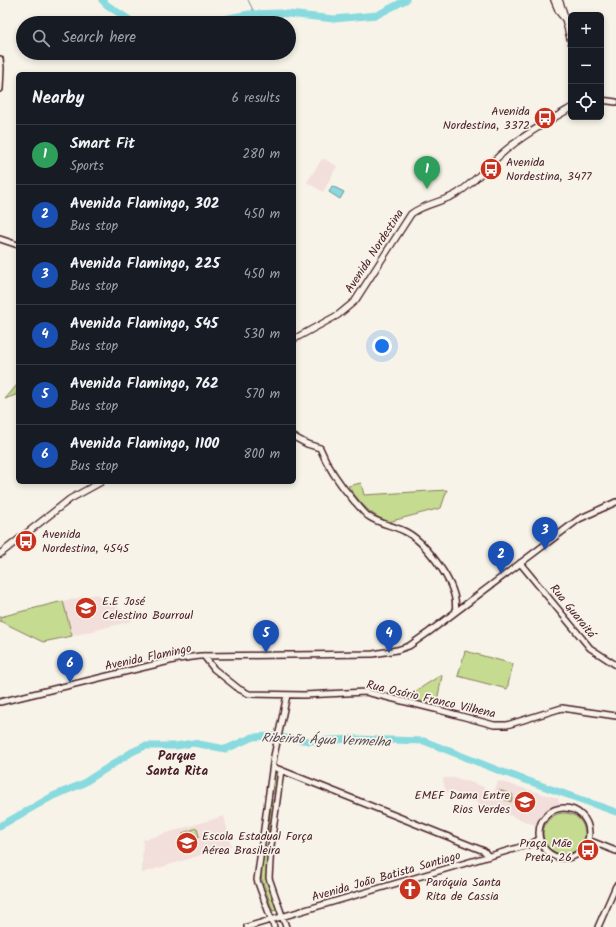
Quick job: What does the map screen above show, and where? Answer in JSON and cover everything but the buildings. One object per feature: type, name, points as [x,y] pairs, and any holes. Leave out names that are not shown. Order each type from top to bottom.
[{"type":"main road","points":[[554,0],[559,12],[564,18]]},
{"type":"main road","points":[[559,0],[568,32]]},
{"type":"main road","name":"Avenida Nordestina","points":[[296,338],[338,315],[355,301],[411,214],[419,208],[446,200],[458,193],[468,186],[510,146],[568,110]]},
{"type":"main road","points":[[0,554],[70,499],[98,484]]},
{"type":"street","points":[[0,59],[0,89]]},
{"type":"street","points":[[604,100],[616,102]]},
{"type":"street","points":[[0,239],[16,244]]},
{"type":"street","points":[[296,438],[307,444],[320,448],[325,460],[339,481],[366,514],[380,523],[410,534],[430,553],[444,572],[455,598],[456,611]]},
{"type":"street","name":"Avenida Flamingo","points":[[0,702],[178,659],[204,656],[373,654],[397,650],[409,646],[579,519],[616,502]]},
{"type":"street","name":"Rua Guaraitá","points":[[520,563],[590,648],[616,665]]},
{"type":"street","name":"Rua Osório Franco Vilhena","points":[[204,656],[214,668],[245,693],[259,695],[287,695],[366,692],[502,726],[562,708],[616,716]]},
{"type":"street","points":[[274,927],[257,880],[278,732],[287,695]]},
{"type":"street","points":[[273,767],[484,851],[488,856]]},
{"type":"street","points":[[281,770],[271,846],[269,878],[286,927]]},
{"type":"street","points":[[562,809],[575,811],[585,821],[588,827],[588,840],[582,850],[572,857],[559,858],[552,855],[543,847],[539,830],[545,818],[550,813],[562,809]]},
{"type":"street","name":"Avenida João Batista Santiago","points":[[247,927],[531,844],[540,839]]},
{"type":"street","points":[[588,840],[616,851]]},
{"type":"street","name":"Avenida João Batista Santiago","points":[[531,844],[543,847]]},
{"type":"street","points":[[598,927],[616,886]]},
{"type":"shaded area","points":[[322,159],[337,166],[323,192],[307,182]]},
{"type":"shaded area","points":[[96,594],[132,617],[132,621],[72,636],[63,601]]},
{"type":"shaded area","name":"EMEF Dama Entre Rios Verdes","points":[[444,778],[456,778],[479,785],[494,792],[498,781],[558,798],[560,805],[548,810],[535,825],[462,797],[451,790],[447,793],[447,796],[443,780]]},
{"type":"shaded area","name":"Escola Estadual Força Aérea Brasileira","points":[[224,816],[231,846],[142,873],[143,840]]},
{"type":"green space","points":[[16,386],[16,395],[5,399]]},
{"type":"green space","points":[[361,483],[364,495],[447,490],[441,508],[388,522],[370,511],[348,486]]},
{"type":"green space","points":[[63,601],[72,636],[43,642],[0,621],[0,617]]},
{"type":"green space","points":[[465,651],[513,664],[507,689],[458,676]]},
{"type":"green space","points":[[441,675],[436,706],[405,698]]},
{"type":"green space","points":[[274,771],[278,772],[279,774],[276,792],[273,794],[271,792]]},
{"type":"green space","points":[[499,790],[513,795],[511,802],[497,796]]},
{"type":"green space","points":[[274,799],[276,801],[271,836],[268,838],[271,801]]},
{"type":"green space","points":[[560,813],[568,813],[576,816],[582,822],[585,834],[582,846],[576,852],[568,855],[560,855],[552,852],[546,846],[543,838],[543,830],[546,822],[552,816]]},
{"type":"green space","points":[[197,828],[199,837],[184,842],[183,833]]},
{"type":"green space","points":[[270,845],[266,876],[278,910],[273,911],[261,877],[263,847]]},
{"type":"water","points":[[332,186],[344,192],[340,199],[329,192]]},
{"type":"waterway","points":[[102,0],[124,16]]},
{"type":"waterway","points":[[248,0],[255,14]]},
{"type":"waterway","points":[[239,16],[249,14],[279,13],[334,19],[377,15],[406,0]]},
{"type":"waterway","name":"Ribeirão Água Vermelha","points":[[0,826],[53,796],[82,784],[132,752],[145,746],[176,746],[193,743],[226,749],[253,737],[270,736],[310,741],[355,739],[424,741],[500,771],[616,812]]},
{"type":"place","name":"Avenida Nordestina, 3372","points":[[545,118]]},
{"type":"place","name":"Avenida Nordestina, 3477","points":[[491,169]]},
{"type":"place","name":"Smart Fit","points":[[427,189]]},
{"type":"place","name":"Avenida Nordestina, 4545","points":[[26,541]]},
{"type":"place","name":"Avenida Flamingo, 225","points":[[545,550]]},
{"type":"place","name":"Avenida Flamingo, 302","points":[[501,574]]},
{"type":"place","name":"E.E José Celestino Bourroul","points":[[86,608]]},
{"type":"place","name":"Avenida Flamingo, 762","points":[[266,653]]},
{"type":"place","name":"Avenida Flamingo, 545","points":[[389,653]]},
{"type":"place","name":"Avenida Flamingo, 1100","points":[[70,683]]},
{"type":"place","name":"EMEF Dama Entre Rios Verdes","points":[[525,802]]},
{"type":"place","name":"Escola Estadual Força Aérea Brasileira","points":[[187,843]]},
{"type":"place","name":"Praça Mãe Preta, 26","points":[[588,850]]},
{"type":"place","name":"Paróquia Santa Rita de Cassia","points":[[410,889]]},
{"type":"district","name":"Parque Santa Rita","points":[[177,762]]}]
